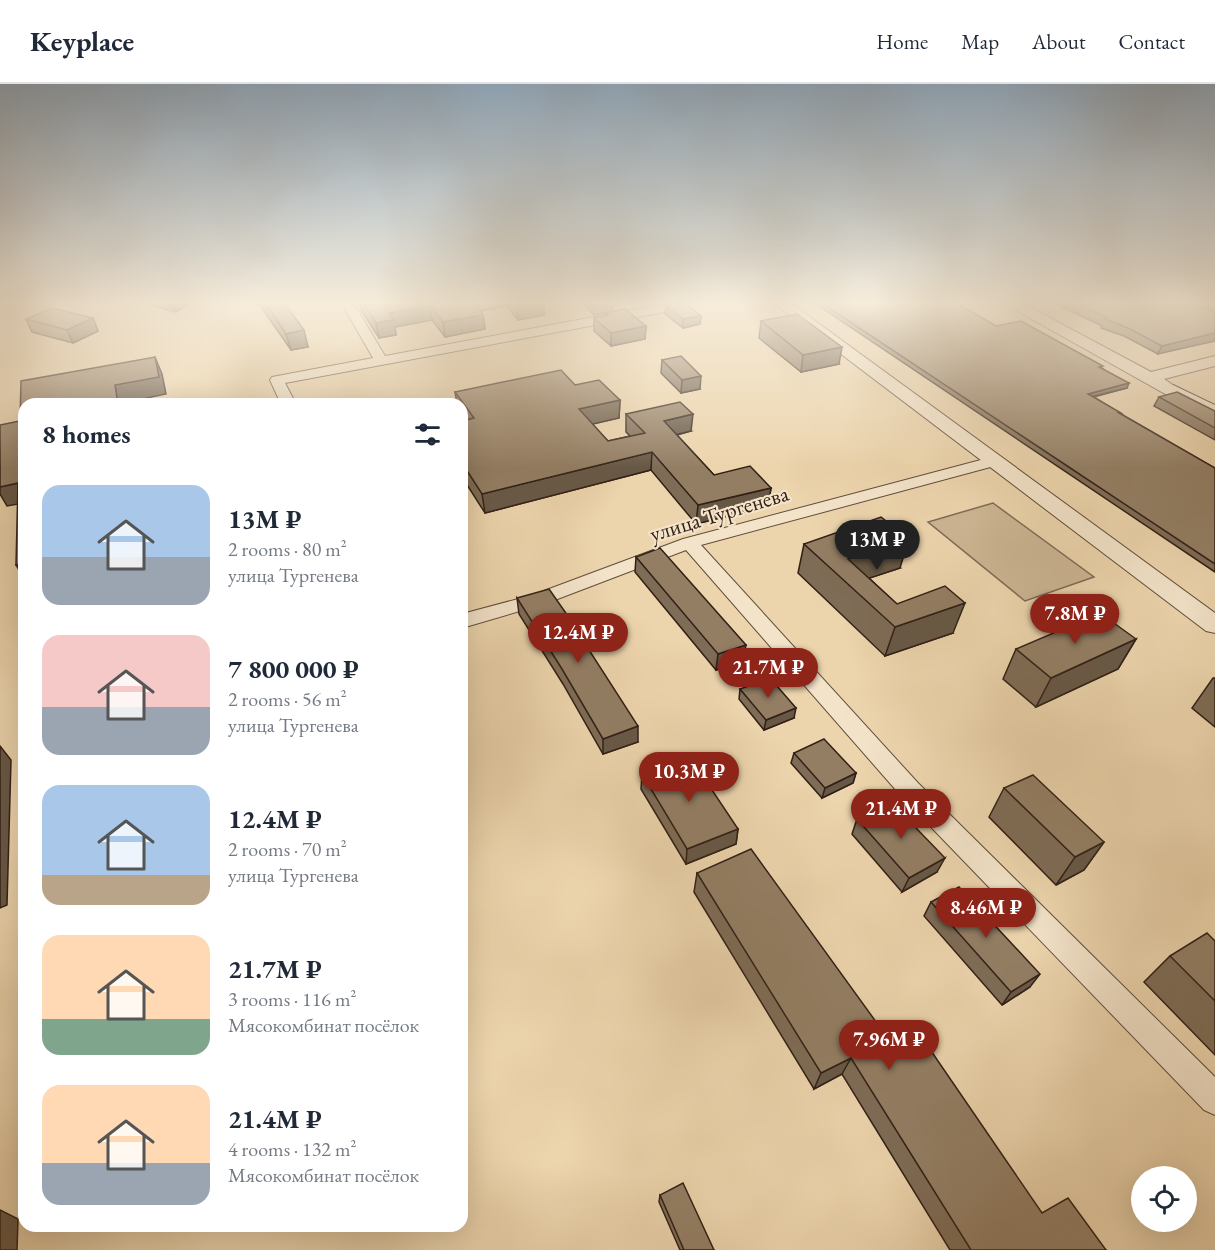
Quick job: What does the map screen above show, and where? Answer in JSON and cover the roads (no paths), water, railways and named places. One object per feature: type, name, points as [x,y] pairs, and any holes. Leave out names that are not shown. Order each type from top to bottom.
[{"type":"main road","points":[[1173,391],[1215,414]]},
{"type":"street","points":[[286,398],[277,381],[395,358]]},
{"type":"street","points":[[854,358],[1215,625]]},
{"type":"street","points":[[1112,358],[1173,391]]},
{"type":"street","points":[[1148,378],[1215,361]]},
{"type":"street","name":"улица Тургенева","points":[[468,619],[540,599],[689,543],[992,462]]},
{"type":"street","points":[[689,543],[910,790],[1215,1099]]}]
